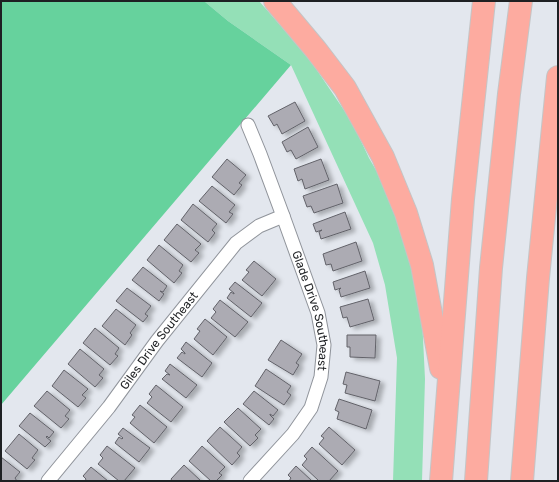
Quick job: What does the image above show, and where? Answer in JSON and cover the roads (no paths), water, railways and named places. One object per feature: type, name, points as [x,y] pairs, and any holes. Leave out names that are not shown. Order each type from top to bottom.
[{"type":"highway","points":[[275,1],[316,50],[345,88],[383,157],[406,213],[422,265],[447,401]]},
{"type":"highway","points":[[441,481],[463,199],[484,1]]},
{"type":"highway","points":[[476,481],[491,268],[508,102],[521,1]]},
{"type":"highway","points":[[522,481],[538,278],[558,77]]},
{"type":"street","name":"Glade Drive Southeast","points":[[248,125],[284,216],[318,312],[324,346],[321,377],[311,408],[297,428],[250,481]]},
{"type":"street","name":"Giles Drive Southeast","points":[[48,481],[109,406],[157,341],[236,244],[259,226],[284,216]]}]
